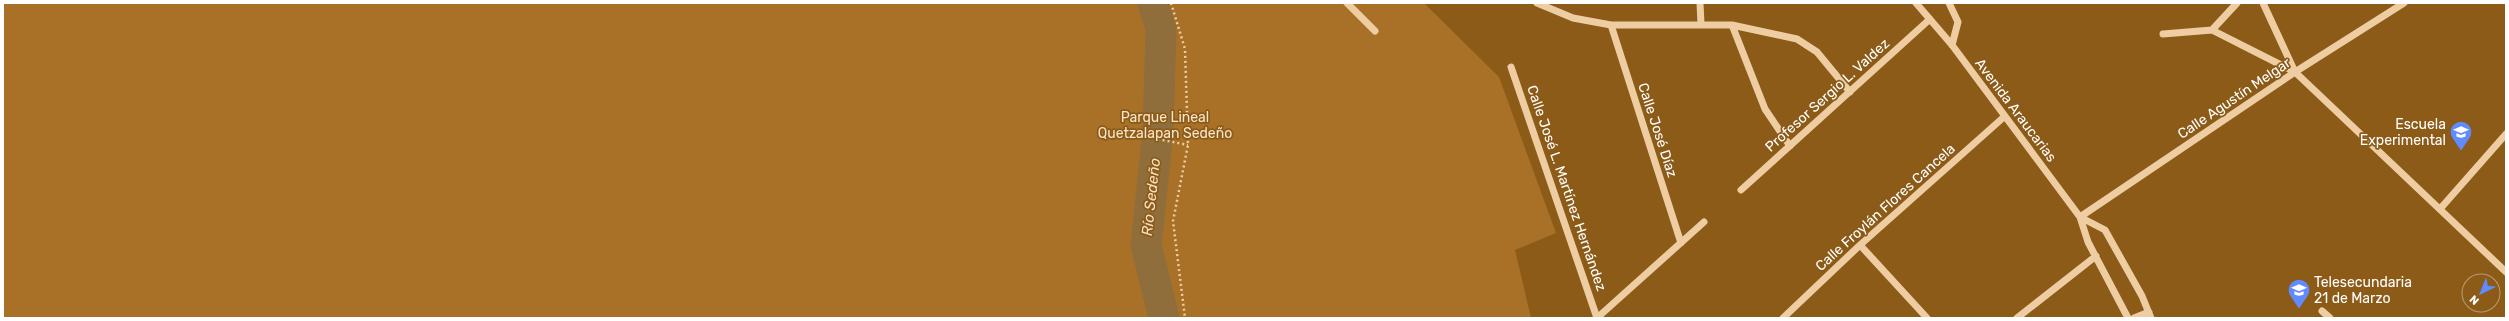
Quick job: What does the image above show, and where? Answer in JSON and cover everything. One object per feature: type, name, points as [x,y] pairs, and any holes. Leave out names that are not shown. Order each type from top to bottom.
[{"type":"street","points":[[1347,3],[1375,31]]},
{"type":"street","points":[[1537,3],[1573,18],[1611,25],[1732,25],[1797,39],[1809,44],[1850,92]]},
{"type":"street","points":[[1700,3],[1701,24]]},
{"type":"street","name":"Avenida Araucarias","points":[[1916,3],[1952,46],[2080,217],[2088,242],[2128,318]]},
{"type":"street","points":[[1949,3],[1958,22],[1952,46]]},
{"type":"street","points":[[2212,30],[2237,3]]},
{"type":"street","points":[[2263,3],[2295,72]]},
{"type":"street","name":"Calle Agustín Melgar","points":[[2080,217],[2295,72],[2404,3]]},
{"type":"street","name":"Profesor Sergio L. Valdez","points":[[1741,190],[1930,20]]},
{"type":"street","name":"Calle José Díaz","points":[[1611,25],[1681,243]]},
{"type":"street","points":[[1732,25],[1765,110],[1790,146]]},
{"type":"street","points":[[2163,34],[2212,30],[2295,72],[2506,272]]},
{"type":"street","name":"Calle José L. Martínez Hernández","points":[[1511,67],[1597,318]]},
{"type":"street","name":"Calle Froylán Flores Cancela","points":[[1783,318],[1860,245],[2005,116]]},
{"type":"street","points":[[2440,209],[2506,134]]},
{"type":"street","name":"Avenida Araucarias","points":[[2080,217],[2105,230],[2150,315],[2134,318]]},
{"type":"street","points":[[1597,318],[1704,222]]},
{"type":"street","points":[[1860,245],[1927,318]]},
{"type":"street","points":[[2017,318],[2096,256]]},
{"type":"street","points":[[2322,311],[2330,318]]},
{"type":"path","points":[[1171,3],[1185,49],[1188,145],[1173,222],[1185,318]]},
{"type":"path","points":[[1143,136],[1188,145]]},
{"type":"green space","name":"Parque Lineal Quetzalapan Sedeño","points":[[3,3],[1424,3],[1499,77],[1556,233],[1515,250],[1531,318],[3,318]]},
{"type":"waterway","name":"Río Sedeño","points":[[1153,3],[1161,29],[1158,132],[1146,245],[1164,318]]},
{"type":"place","name":"Escuela Experimental","points":[[2461,152]]},
{"type":"place","name":"Telesecundaria 21 de Marzo","points":[[2299,310]]}]
